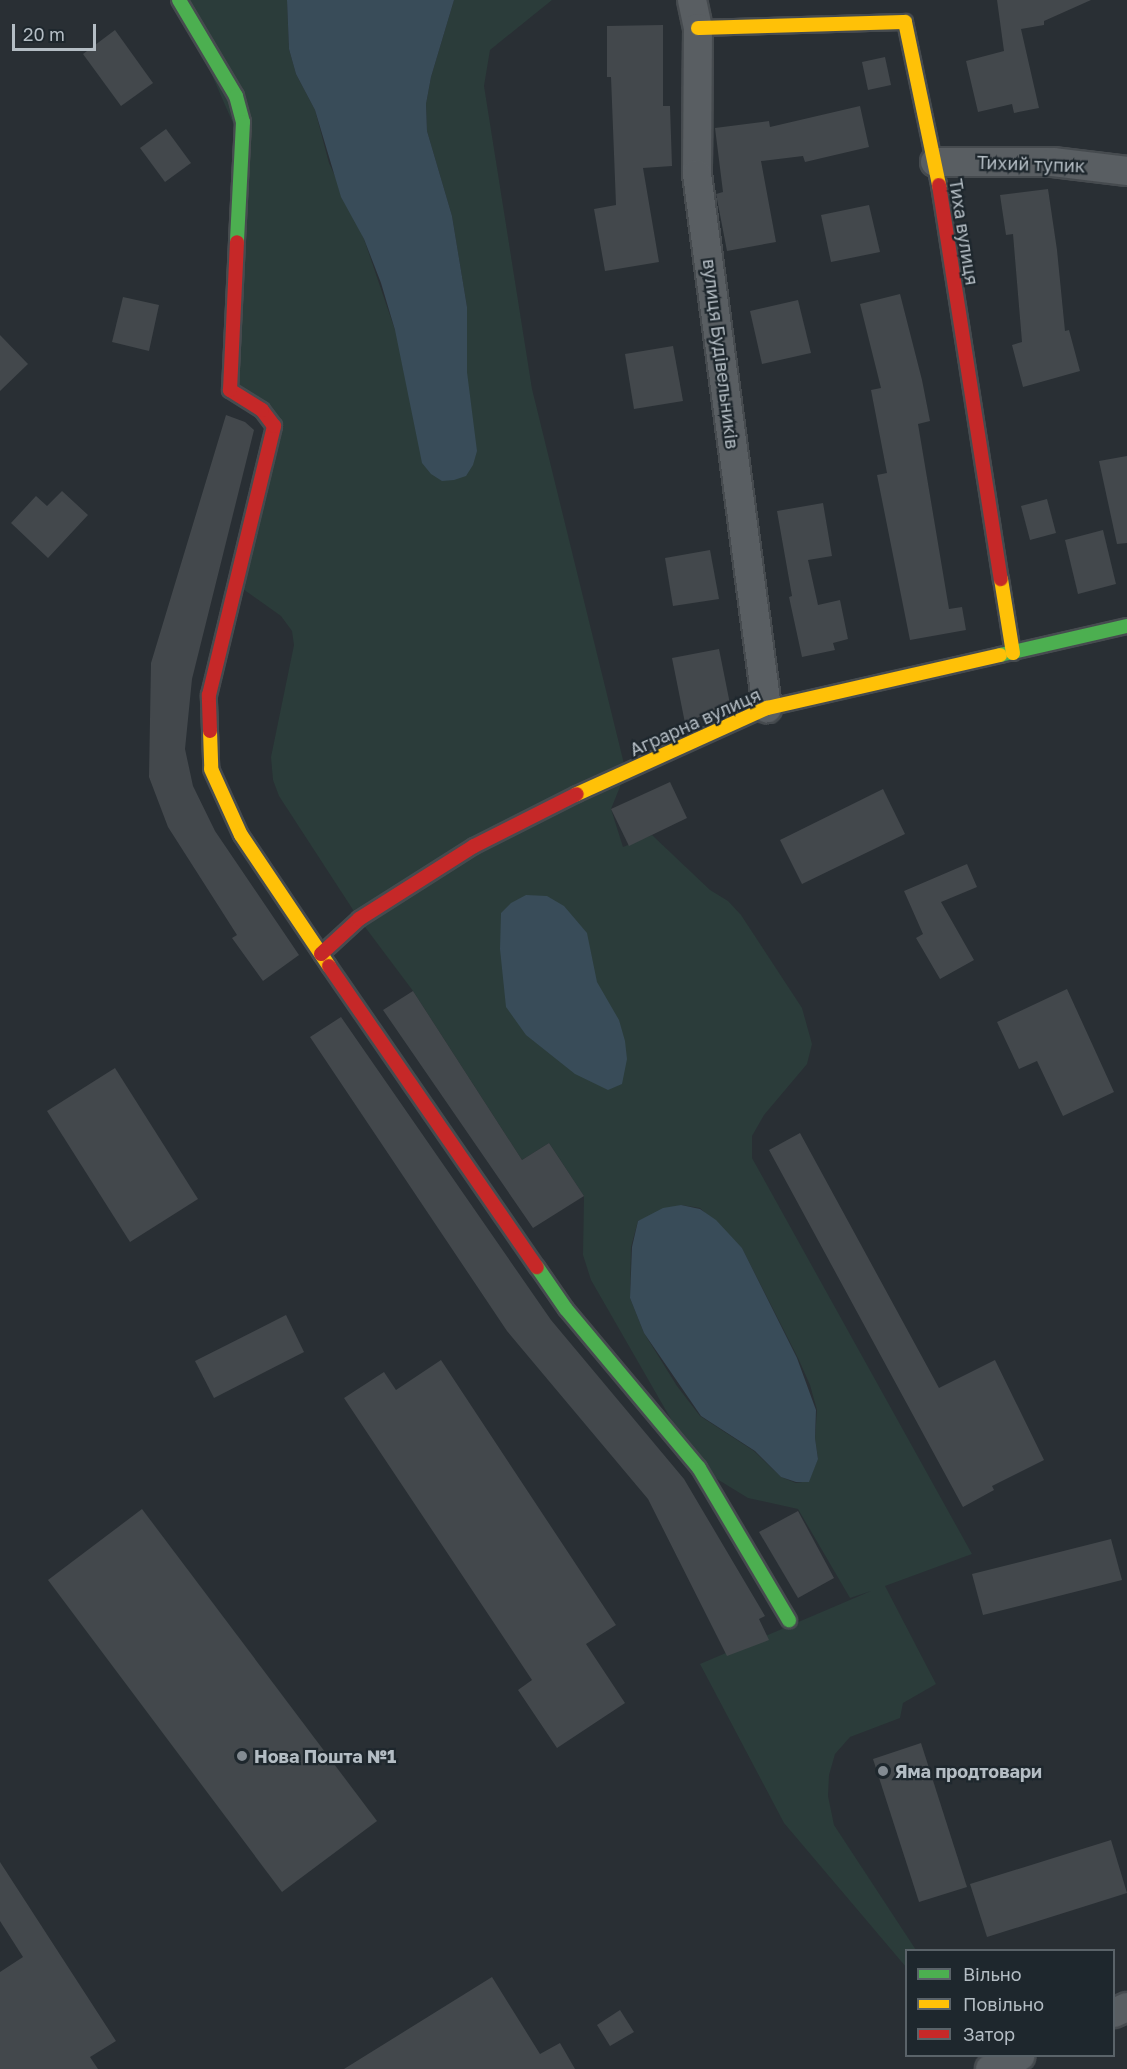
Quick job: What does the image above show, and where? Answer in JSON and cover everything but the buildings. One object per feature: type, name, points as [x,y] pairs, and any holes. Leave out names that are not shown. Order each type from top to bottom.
[{"type":"street","points":[[179,0],[236,96],[243,122],[230,390],[262,410],[274,426],[209,695],[211,770],[241,835],[321,954],[566,1309],[699,1468],[789,1620]]},
{"type":"street","name":"вулиця Будівельників","points":[[692,0],[698,28],[697,174],[767,708]]},
{"type":"street","name":"Тиха вулиця","points":[[698,28],[905,22],[935,162],[1013,653]]},
{"type":"street","name":"Тихий тупик","points":[[935,162],[1053,162],[1127,171]]},
{"type":"street","name":"Аграрна вулиця","points":[[321,954],[359,919],[474,846],[562,801],[767,708],[1127,626]]},
{"type":"street","points":[[990,2069],[1016,2057]]},
{"type":"shaded area","points":[[179,0],[287,0],[289,49],[296,74],[315,110],[329,163],[364,239],[395,330],[467,372],[467,307],[452,216],[427,131],[426,104],[431,77],[454,0],[552,0],[490,50],[484,86],[532,389],[626,772],[611,809],[623,847],[652,835],[710,890],[728,901],[741,915],[802,1008],[812,1044],[807,1064],[764,1115],[752,1136],[752,1158],[972,1554],[885,1586],[936,1684],[903,1703],[900,1718],[850,1737],[835,1754],[829,1775],[828,1796],[834,1825],[915,1949],[905,1949],[905,1966],[784,1823],[700,1664],[871,1591],[850,1598],[798,1509],[748,1498],[699,1468],[591,1280],[583,1255],[584,1196],[549,1143],[522,1160],[413,991],[359,919],[279,796],[273,780],[271,757],[294,645],[292,631],[281,616],[236,584],[274,426],[230,390],[243,146]],"holes":[[[681,1205],[700,1208],[742,1248],[810,1385],[817,1410],[815,1438],[818,1458],[809,1481],[796,1483],[781,1477],[754,1451],[700,1416],[677,1386],[644,1333],[630,1298],[631,1247],[638,1221]]]},
{"type":"water","points":[[287,0],[454,0],[431,77],[426,104],[427,131],[452,216],[467,307],[467,372],[477,451],[473,465],[466,476],[442,481],[431,474],[422,463],[395,330],[381,283],[364,239],[341,197],[315,110],[296,74],[289,49]]},
{"type":"water","points":[[526,895],[547,896],[564,906],[587,933],[597,982],[619,1020],[625,1041],[627,1059],[622,1084],[608,1090],[575,1074],[526,1035],[506,1007],[500,949],[501,913],[511,903]]},
{"type":"water","points":[[681,1205],[700,1209],[716,1220],[742,1248],[797,1358],[816,1410],[815,1438],[818,1459],[809,1482],[796,1482],[781,1477],[755,1451],[701,1416],[644,1333],[630,1298],[632,1247],[638,1221],[663,1208]]},
{"type":"traffic: fast","points":[[179,0],[236,96],[243,122],[237,242]]},
{"type":"traffic: fast","points":[[1000,655],[1127,626]]},
{"type":"traffic: fast","points":[[537,1267],[566,1309],[699,1468],[789,1620]]},
{"type":"traffic: slow","points":[[698,28],[905,22],[939,185]]},
{"type":"traffic: slow","points":[[1001,579],[1013,653]]},
{"type":"traffic: slow","points":[[577,794],[767,708],[1000,655]]},
{"type":"traffic: slow","points":[[210,731],[211,769],[241,835],[329,966]]},
{"type":"traffic: jam","points":[[939,185],[1001,579]]},
{"type":"traffic: jam","points":[[210,731],[209,695],[274,426],[262,410],[230,390],[237,242]]},
{"type":"traffic: jam","points":[[321,954],[359,919],[474,846],[577,794]]},
{"type":"traffic: jam","points":[[329,966],[537,1267]]},
{"type":"place","name":"Нова Пошта №1","points":[[242,1756]]},
{"type":"place","name":"Яма продтовари","points":[[883,1771]]}]
